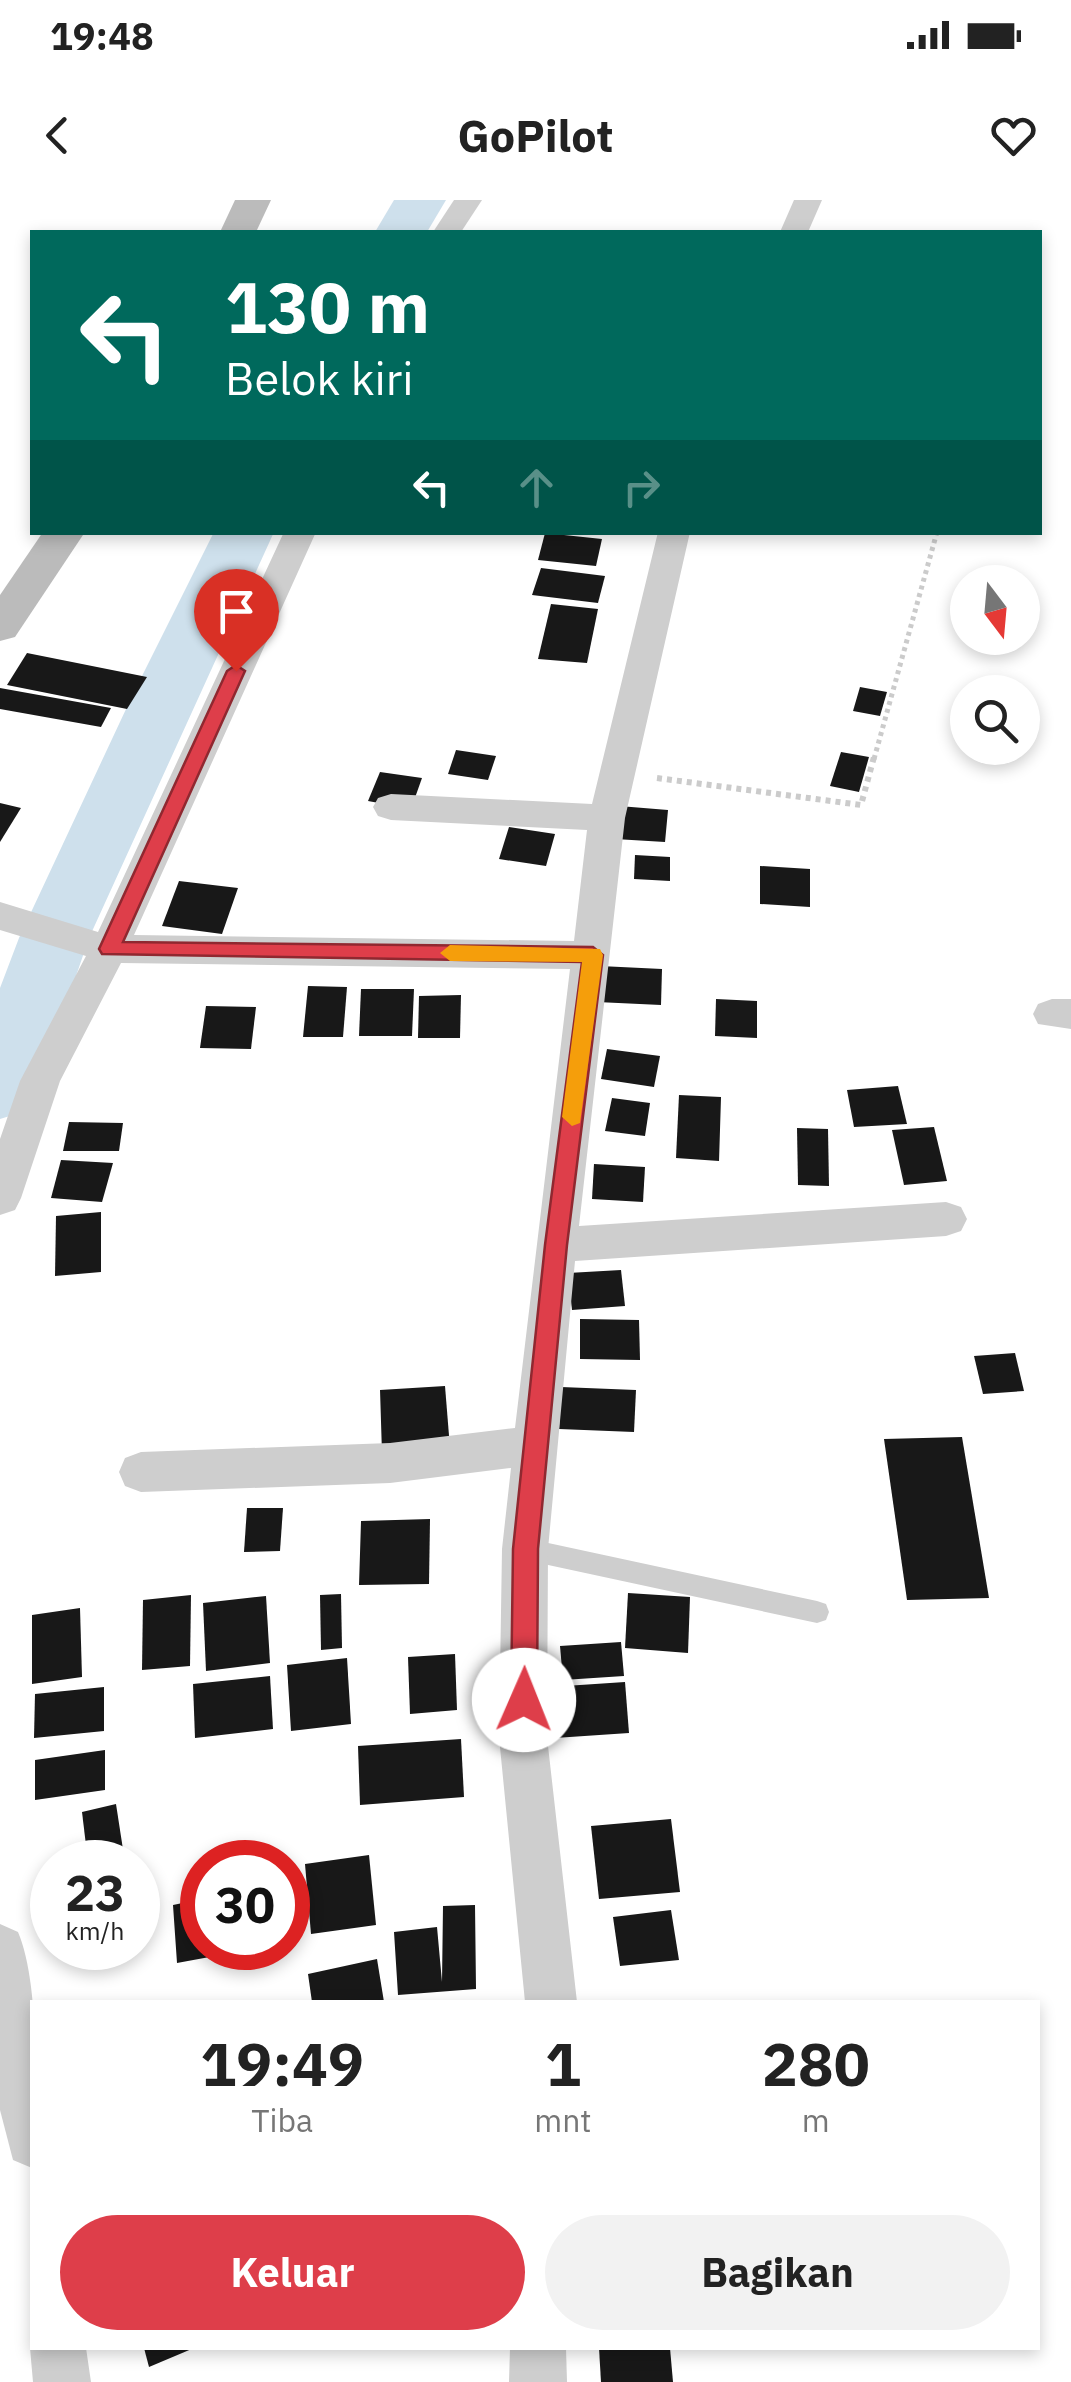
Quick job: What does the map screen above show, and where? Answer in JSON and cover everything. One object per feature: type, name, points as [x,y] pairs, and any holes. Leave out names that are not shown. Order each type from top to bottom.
[{"type":"main road","points":[[239,230],[253,200]]},
{"type":"main road","points":[[0,627],[63,535]]},
{"type":"street","points":[[448,230],[468,200]]},
{"type":"street","points":[[795,230],[808,200]]},
{"type":"street","points":[[0,1198],[93,945],[298,535]]},
{"type":"street","points":[[552,2000],[524,1738],[526,1549],[556,1245],[607,818],[673,535]]},
{"type":"street","points":[[392,808],[607,818]]},
{"type":"street","points":[[0,916],[93,945],[593,955]]},
{"type":"street","points":[[556,1245],[946,1219]]},
{"type":"street","points":[[141,1472],[390,1463],[536,1445]]},
{"type":"street","points":[[0,1950],[30,2129]]},
{"type":"street","points":[[58,2350],[62,2382]]},
{"type":"street","points":[[538,2350],[538,2382]]},
{"type":"lane","points":[[526,1549],[817,1612]]},
{"type":"path","points":[[620,774],[861,805],[936,535]]},
{"type":"building","points":[[544,535],[602,539],[596,566],[538,560]]},
{"type":"building","points":[[541,568],[605,576],[598,603],[532,595]]},
{"type":"building","points":[[551,604],[598,609],[587,663],[538,659]]},
{"type":"building","points":[[27,653],[147,677],[127,709],[7,685]]},
{"type":"building","points":[[860,687],[887,692],[880,716],[853,711]]},
{"type":"building","points":[[0,688],[111,708],[101,727],[0,709]]},
{"type":"building","points":[[456,750],[496,756],[488,780],[448,774]]},
{"type":"building","points":[[841,752],[869,757],[859,792],[830,786]]},
{"type":"building","points":[[380,772],[422,778],[411,809],[368,801]]},
{"type":"building","points":[[0,803],[21,808],[0,842]]},
{"type":"building","points":[[619,806],[668,810],[665,842],[615,839]]},
{"type":"building","points":[[509,827],[555,834],[546,866],[499,859]]},
{"type":"building","points":[[635,855],[670,857],[670,881],[634,879]]},
{"type":"building","points":[[760,866],[810,869],[810,907],[760,904]]},
{"type":"building","points":[[179,881],[238,888],[222,934],[162,926]]},
{"type":"building","points":[[600,966],[662,969],[661,1005],[597,1002]]},
{"type":"building","points":[[308,986],[347,987],[343,1037],[303,1037]]},
{"type":"building","points":[[361,989],[414,989],[412,1036],[359,1036]]},
{"type":"building","points":[[461,995],[460,1038],[418,1038],[419,996]]},
{"type":"building","points":[[716,999],[757,1001],[757,1038],[715,1036]]},
{"type":"building","points":[[206,1006],[256,1007],[251,1049],[200,1048]]},
{"type":"building","points":[[607,1049],[660,1056],[654,1087],[601,1079]]},
{"type":"building","points":[[898,1086],[907,1124],[854,1127],[847,1090]]},
{"type":"building","points":[[679,1095],[721,1097],[719,1161],[676,1158]]},
{"type":"building","points":[[612,1098],[650,1103],[645,1136],[605,1131]]},
{"type":"building","points":[[69,1122],[123,1123],[119,1151],[63,1151]]},
{"type":"building","points":[[934,1127],[947,1181],[904,1185],[892,1130]]},
{"type":"building","points":[[797,1128],[828,1129],[829,1186],[798,1185]]},
{"type":"building","points":[[61,1160],[113,1163],[102,1202],[51,1198]]},
{"type":"building","points":[[594,1164],[645,1167],[643,1202],[592,1199]]},
{"type":"building","points":[[101,1212],[101,1272],[55,1276],[56,1216]]},
{"type":"building","points":[[621,1270],[625,1306],[572,1310],[568,1273]]},
{"type":"building","points":[[580,1319],[639,1320],[640,1360],[580,1359]]},
{"type":"building","points":[[1015,1353],[1024,1391],[983,1394],[974,1356]]},
{"type":"building","points":[[445,1386],[450,1448],[382,1453],[380,1390]]},
{"type":"building","points":[[561,1387],[636,1390],[634,1432],[559,1429]]},
{"type":"building","points":[[962,1437],[989,1598],[907,1600],[884,1439]]},
{"type":"building","points":[[247,1508],[283,1508],[280,1551],[244,1552]]},
{"type":"building","points":[[430,1519],[429,1584],[359,1585],[361,1521]]},
{"type":"building","points":[[628,1593],[690,1597],[688,1653],[625,1648]]},
{"type":"building","points":[[341,1594],[342,1648],[321,1650],[320,1595]]},
{"type":"building","points":[[191,1595],[190,1666],[142,1670],[143,1600]]},
{"type":"building","points":[[266,1596],[270,1663],[206,1671],[203,1603]]},
{"type":"building","points":[[80,1608],[82,1677],[32,1684],[32,1615]]},
{"type":"building","points":[[621,1642],[624,1676],[563,1680],[560,1646]]},
{"type":"building","points":[[455,1654],[457,1710],[410,1714],[408,1657]]},
{"type":"building","points":[[347,1658],[351,1724],[291,1731],[287,1665]]},
{"type":"building","points":[[270,1676],[273,1729],[195,1738],[193,1684]]},
{"type":"building","points":[[625,1682],[629,1733],[540,1739],[535,1688]]},
{"type":"building","points":[[104,1687],[104,1731],[34,1738],[35,1694]]},
{"type":"building","points":[[461,1739],[464,1797],[360,1805],[358,1746]]},
{"type":"building","points":[[105,1750],[105,1790],[35,1800],[35,1760]]},
{"type":"building","points":[[116,1804],[122,1840],[85,1840],[82,1812]]},
{"type":"building","points":[[671,1819],[680,1892],[599,1899],[591,1826]]},
{"type":"building","points":[[369,1855],[376,1925],[311,1934],[310,1863]]},
{"type":"building","points":[[180,1904],[177,1963],[173,1905]]},
{"type":"building","points":[[475,1905],[476,1989],[398,1995],[394,1932],[437,1927],[442,1982],[443,1906]]},
{"type":"building","points":[[671,1910],[679,1960],[620,1966],[613,1917]]},
{"type":"building","points":[[377,1959],[384,2000],[312,2000],[308,1974]]},
{"type":"building","points":[[145,2350],[189,2350],[149,2367]]},
{"type":"building","points":[[599,2350],[670,2350],[673,2382],[601,2382]]},
{"type":"waterway","points":[[402,230],[420,200]]},
{"type":"waterway","points":[[0,1090],[54,938],[243,535]]},
{"type":"slow traffic","points":[[450,953],[593,955],[572,1117]]},
{"type":"route","points":[[236,671],[110,949],[593,955],[556,1245],[526,1549],[524,1700]]}]
